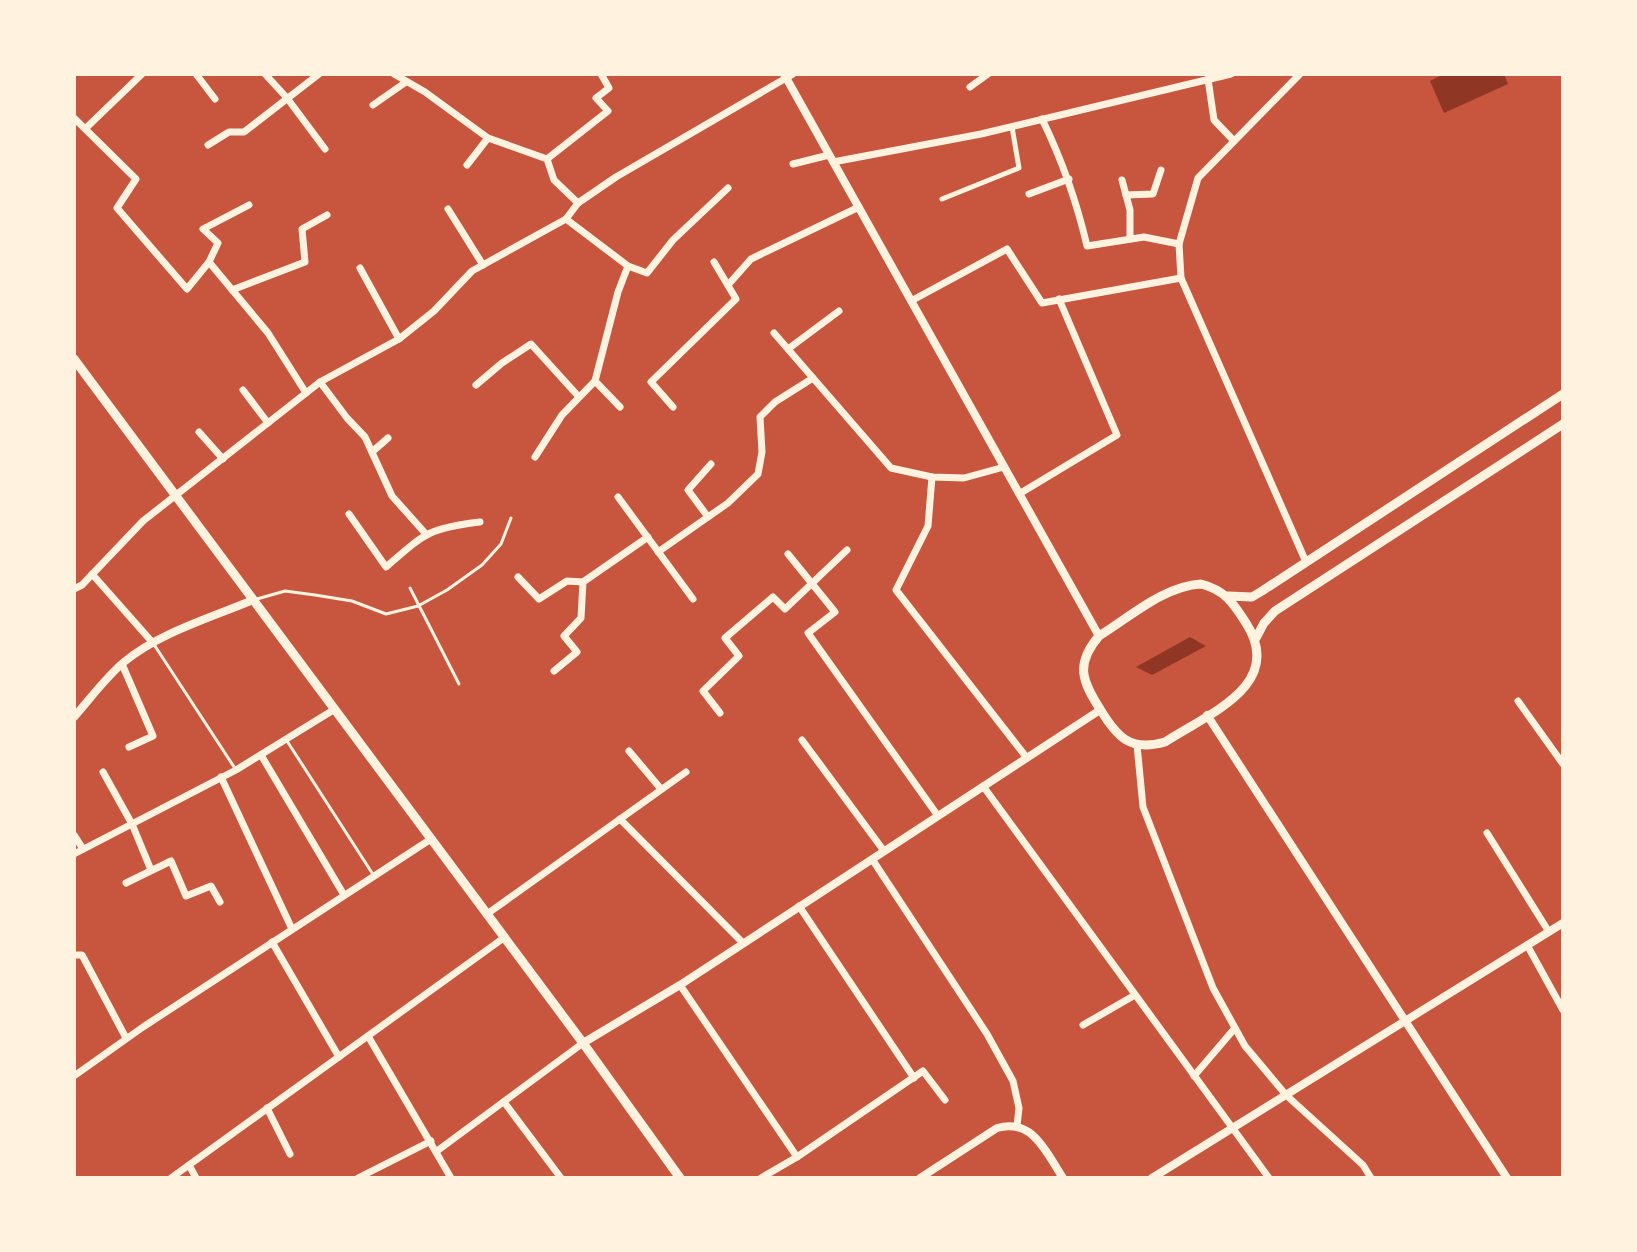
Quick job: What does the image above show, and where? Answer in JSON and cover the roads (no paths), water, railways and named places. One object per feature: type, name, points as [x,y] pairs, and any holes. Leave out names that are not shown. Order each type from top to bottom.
[{"type":"main road","points":[[74,359],[505,937],[680,1178]]},
{"type":"main road","points":[[1228,596],[1252,597],[1563,395]]},
{"type":"main road","points":[[1256,638],[1275,611],[1563,424]]},
{"type":"main road","points":[[1201,584],[1216,588],[1228,596],[1256,638],[1258,654],[1248,684],[1237,696],[1165,742],[1151,746],[1124,740],[1113,731],[1086,688],[1084,660],[1099,636],[1171,591],[1186,585],[1201,584]]},
{"type":"street","points":[[86,128],[142,74]]},
{"type":"street","points":[[196,74],[215,99]]},
{"type":"street","points":[[265,74],[325,149]]},
{"type":"street","points":[[208,145],[229,132],[244,132],[319,74]]},
{"type":"street","points":[[394,74],[425,92],[488,138],[547,159]]},
{"type":"street","points":[[547,159],[608,111],[596,98],[609,88],[601,74]]},
{"type":"street","points":[[970,87],[988,74]]},
{"type":"street","points":[[793,164],[1012,126],[1231,74]]},
{"type":"street","points":[[1300,74],[1198,178],[1179,244],[1181,278],[1306,562]]},
{"type":"street","points":[[74,589],[143,521],[320,382],[399,339],[434,311],[472,271],[566,219],[578,203],[616,177],[788,76],[1099,636]]},
{"type":"street","points":[[1208,79],[1214,120],[1234,141]]},
{"type":"street","points":[[373,105],[406,82]]},
{"type":"street","points":[[74,118],[136,179],[117,208],[187,289],[209,262],[218,243],[203,229],[249,205]]},
{"type":"street","points":[[1042,119],[1069,179],[1087,246],[1144,237],[1179,244]]},
{"type":"street","points":[[942,199],[1019,168],[1012,126]]},
{"type":"street","points":[[467,165],[488,138]]},
{"type":"street","points":[[547,159],[554,180],[578,203]]},
{"type":"street","points":[[1126,195],[1153,194],[1161,170]]},
{"type":"street","points":[[1029,194],[1069,179]]},
{"type":"street","points":[[1122,180],[1130,210],[1130,239]]},
{"type":"street","points":[[566,219],[628,266],[647,273],[673,240],[728,188]]},
{"type":"street","points":[[728,285],[751,259],[859,207]]},
{"type":"street","points":[[448,209],[483,265]]},
{"type":"street","points":[[232,290],[305,262],[302,229],[327,215]]},
{"type":"street","points":[[911,301],[1007,249],[1042,303],[1181,278]]},
{"type":"street","points":[[209,262],[268,333],[306,393]]},
{"type":"street","points":[[673,407],[651,382],[736,299],[714,262]]},
{"type":"street","points":[[535,457],[562,415],[595,381],[618,292],[628,266]]},
{"type":"street","points":[[360,268],[399,339]]},
{"type":"street","points":[[1019,494],[1117,435],[1059,299]]},
{"type":"street","points":[[788,349],[839,311]]},
{"type":"street","points":[[774,333],[891,468],[932,477],[964,478],[1004,467]]},
{"type":"street","points":[[476,385],[531,344],[579,397]]},
{"type":"street","points":[[658,552],[728,503],[758,474],[762,452],[760,417],[775,402],[813,378]]},
{"type":"street","points":[[595,381],[620,407]]},
{"type":"street","points":[[320,382],[365,437],[392,496],[425,533]]},
{"type":"street","points":[[243,390],[268,423]]},
{"type":"street","points":[[199,432],[223,459]]},
{"type":"street","points":[[372,452],[388,438]]},
{"type":"street","points":[[708,517],[688,490],[711,464]]},
{"type":"street","points":[[932,477],[928,526],[896,590],[1027,758]]},
{"type":"street","points":[[618,497],[693,599]]},
{"type":"street","points":[[349,514],[386,567],[425,533],[447,526],[480,522]]},
{"type":"street","points":[[518,577],[539,599],[567,581],[583,582],[648,537]]},
{"type":"street","points":[[720,713],[703,691],[739,656],[725,638],[773,597],[785,609],[847,550]]},
{"type":"street","points":[[788,554],[835,612],[808,633],[938,816]]},
{"type":"street","points":[[92,574],[153,643]]},
{"type":"street","points":[[554,671],[577,652],[564,636],[581,618],[583,582]]},
{"type":"street","points":[[74,717],[122,664],[153,643],[253,600]]},
{"type":"street","points":[[122,664],[153,736],[129,747]]},
{"type":"street","points":[[1518,701],[1563,764]]},
{"type":"street","points":[[74,854],[236,770],[335,709]]},
{"type":"street","points":[[437,1151],[583,1043],[680,985],[1100,710]]},
{"type":"street","points":[[1207,715],[1507,1178]]},
{"type":"street","points":[[802,740],[884,851]]},
{"type":"street","points":[[1137,745],[1143,807],[1213,988],[1245,1046],[1286,1095],[1363,1165],[1371,1178]]},
{"type":"street","points":[[629,751],[661,789]]},
{"type":"street","points":[[261,755],[344,895]]},
{"type":"street","points":[[103,772],[132,824],[151,870]]},
{"type":"street","points":[[487,914],[686,772]]},
{"type":"street","points":[[221,777],[292,929]]},
{"type":"street","points":[[983,786],[1269,1178]]},
{"type":"street","points":[[620,819],[743,943]]},
{"type":"street","points":[[1487,833],[1549,932]]},
{"type":"street","points":[[74,835],[83,849]]},
{"type":"street","points":[[74,1076],[126,1038],[431,839]]},
{"type":"street","points":[[872,859],[987,1034],[1013,1081],[1019,1108],[1017,1126]]},
{"type":"street","points":[[126,883],[171,861],[186,896],[211,886],[220,902]]},
{"type":"street","points":[[799,906],[914,1078]]},
{"type":"street","points":[[1152,1178],[1563,923]]},
{"type":"street","points":[[171,1178],[505,937]]},
{"type":"street","points":[[272,942],[339,1057]]},
{"type":"street","points":[[1527,945],[1563,1010]]},
{"type":"street","points":[[74,955],[82,955],[126,1038]]},
{"type":"street","points":[[680,985],[797,1157]]},
{"type":"street","points":[[1083,1025],[1135,995]]},
{"type":"street","points":[[1194,1076],[1235,1028]]},
{"type":"street","points":[[368,1036],[451,1178]]},
{"type":"street","points":[[761,1178],[923,1071],[945,1100]]},
{"type":"street","points":[[504,1102],[561,1178]]},
{"type":"street","points":[[267,1108],[290,1154]]},
{"type":"street","points":[[920,1178],[997,1128],[1017,1126],[1036,1136],[1063,1178]]},
{"type":"street","points":[[358,1178],[431,1141]]},
{"type":"street","points":[[189,1165],[196,1178]]},
{"type":"lane","points":[[253,600],[285,591],[352,601],[386,614],[418,606],[482,565],[501,544],[511,518]]},
{"type":"lane","points":[[410,588],[459,684]]},
{"type":"lane","points":[[153,643],[236,770]]},
{"type":"lane","points":[[286,739],[374,876]]}]
